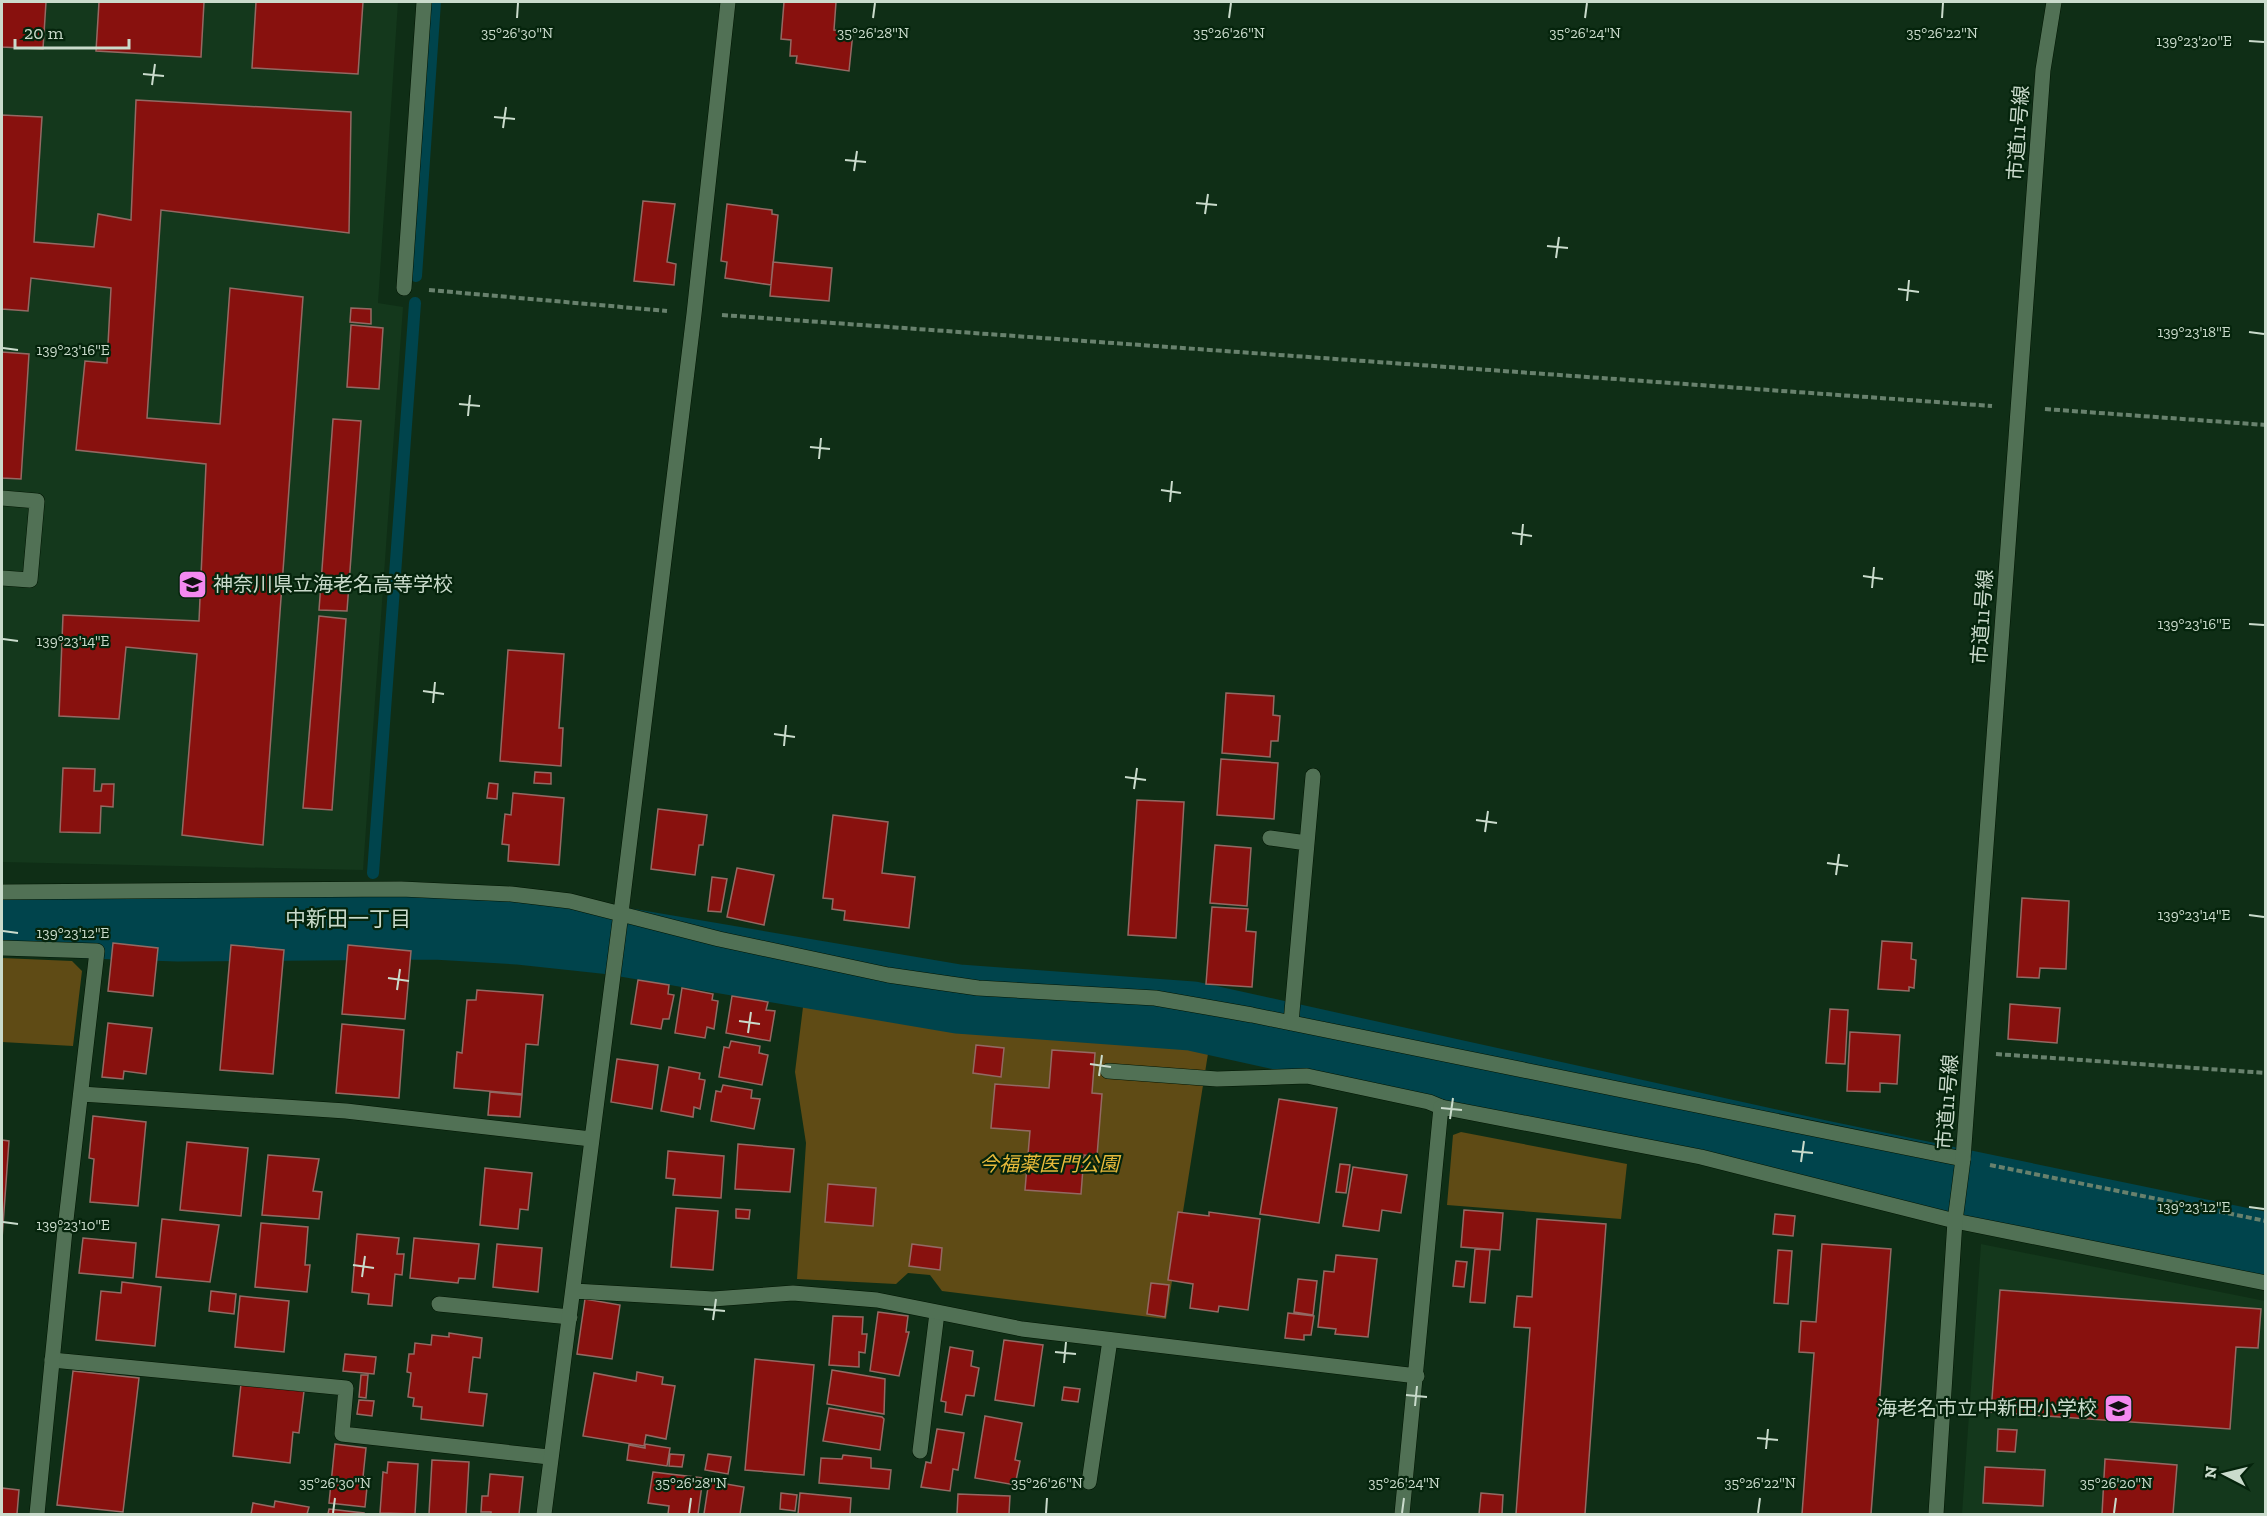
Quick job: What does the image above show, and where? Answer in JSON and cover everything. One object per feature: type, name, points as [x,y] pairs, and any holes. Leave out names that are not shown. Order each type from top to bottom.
[{"type":"street","points":[[404,288],[424,2]]},
{"type":"street","points":[[544,1515],[549,1457],[574,1291],[694,314],[728,2]]},
{"type":"street","name":"市道11号線","points":[[1956,1214],[1963,1164],[2043,70],[2054,2]]},
{"type":"street","points":[[2,498],[37,501],[30,580],[2,578]]},
{"type":"street","points":[[1291,1023],[1313,776]]},
{"type":"street","points":[[1270,838],[1307,843]]},
{"type":"street","points":[[2,892],[400,889],[511,894],[570,901],[719,939],[888,975],[978,988],[1155,998],[1291,1023],[1963,1164]]},
{"type":"street","points":[[2,948],[97,951],[52,1360],[38,1515]]},
{"type":"street","points":[[1108,1071],[1216,1079],[1307,1076],[1419,1099],[1441,1107],[1701,1157],[2265,1283]]},
{"type":"street","points":[[81,1094],[346,1111],[591,1139]]},
{"type":"street","points":[[1401,1515],[1417,1376],[1441,1107]]},
{"type":"street","points":[[1936,1515],[1956,1214]]},
{"type":"street","points":[[574,1291],[713,1299],[793,1293],[877,1300],[1022,1329],[1417,1376]]},
{"type":"street","points":[[439,1304],[570,1317]]},
{"type":"street","points":[[920,1451],[937,1312]]},
{"type":"street","points":[[1089,1482],[1110,1340]]},
{"type":"street","points":[[52,1360],[346,1388],[342,1434],[549,1457]]},
{"type":"path","points":[[404,288],[694,314],[2265,425]]},
{"type":"path","points":[[1971,1053],[2265,1073]]},
{"type":"path","points":[[1963,1164],[2265,1221]]},
{"type":"shaded area","name":"神奈川県立海老名高等学校","points":[[2,2],[398,2],[378,303],[403,307],[363,870],[2,862]]},
{"type":"shaded area","name":"海老名市立中新田小学校","points":[[1981,1244],[2265,1301],[2265,1514],[1962,1514]]},
{"type":"green space","points":[[2,958],[72,961],[82,971],[73,1046],[2,1042]]},
{"type":"green space","name":"今福薬医門公園","points":[[804,999],[839,1000],[989,1022],[1125,1028],[1210,1041],[1166,1319],[942,1291],[930,1275],[908,1273],[896,1284],[797,1279],[806,1143],[795,1072]]},
{"type":"green space","points":[[1461,1132],[1627,1164],[1621,1219],[1447,1205],[1453,1135]]},
{"type":"building","points":[[2,2],[46,2],[43,49],[2,47]]},
{"type":"building","points":[[99,2],[204,2],[201,57],[96,51]]},
{"type":"building","points":[[256,2],[363,2],[358,74],[252,68]]},
{"type":"building","points":[[784,2],[836,2],[834,30],[853,32],[849,71],[796,63],[797,56],[790,56],[791,40],[781,39]]},
{"type":"building","points":[[136,100],[351,112],[349,233],[161,210],[147,418],[220,424],[230,288],[303,297],[263,845],[182,835],[197,654],[126,647],[119,719],[59,716],[63,615],[199,621],[206,464],[76,450],[85,361],[107,363],[111,288],[31,278],[28,311],[2,309],[2,115],[42,117],[34,242],[94,247],[98,214],[131,220]]},
{"type":"building","points":[[643,201],[675,204],[667,262],[676,264],[674,285],[634,281]]},
{"type":"building","points":[[727,204],[772,210],[772,214],[778,215],[771,285],[725,278],[727,262],[721,261]]},
{"type":"building","points":[[773,262],[832,268],[829,301],[770,296]]},
{"type":"building","points":[[351,308],[371,309],[371,324],[350,322]]},
{"type":"building","points":[[351,325],[383,328],[379,389],[347,387]]},
{"type":"building","points":[[2,352],[29,354],[21,479],[2,478]]},
{"type":"building","points":[[333,419],[361,421],[347,611],[319,610]]},
{"type":"building","points":[[319,616],[346,619],[332,810],[303,808]]},
{"type":"building","points":[[508,650],[564,654],[559,728],[563,728],[561,766],[500,761]]},
{"type":"building","points":[[1226,693],[1274,696],[1273,715],[1280,716],[1278,741],[1271,741],[1270,757],[1222,753]]},
{"type":"building","points":[[1221,759],[1278,763],[1274,819],[1217,815]]},
{"type":"building","points":[[63,768],[95,769],[94,791],[101,791],[102,784],[114,784],[113,807],[101,806],[100,833],[60,832]]},
{"type":"building","points":[[535,772],[551,773],[551,784],[534,783]]},
{"type":"building","points":[[489,783],[498,784],[497,799],[487,798]]},
{"type":"building","points":[[513,793],[564,798],[559,865],[508,861],[509,845],[502,844],[505,814],[511,815]]},
{"type":"building","points":[[1137,800],[1184,802],[1176,938],[1128,935]]},
{"type":"building","points":[[658,809],[707,815],[703,845],[699,845],[695,875],[651,869]]},
{"type":"building","points":[[833,815],[888,822],[882,873],[915,877],[909,928],[844,920],[845,911],[832,909],[833,899],[823,898]]},
{"type":"building","points":[[1215,845],[1251,848],[1247,906],[1210,903]]},
{"type":"building","points":[[737,868],[774,875],[764,925],[727,917]]},
{"type":"building","points":[[712,877],[727,879],[721,912],[708,911]]},
{"type":"building","points":[[2022,898],[2069,901],[2066,969],[2040,968],[2039,978],[2017,977]]},
{"type":"building","points":[[1212,907],[1248,909],[1246,931],[1256,932],[1252,987],[1206,984]]},
{"type":"building","points":[[1882,941],[1912,943],[1911,959],[1916,960],[1914,988],[1909,987],[1909,991],[1878,989]]},
{"type":"building","points":[[113,943],[158,948],[153,996],[108,991]]},
{"type":"building","points":[[231,945],[284,950],[273,1074],[220,1070]]},
{"type":"building","points":[[348,945],[411,951],[405,1019],[342,1014]]},
{"type":"building","points":[[638,980],[669,985],[668,994],[674,995],[669,1019],[663,1019],[661,1029],[631,1024]]},
{"type":"building","points":[[682,988],[713,994],[712,1000],[718,1001],[714,1029],[707,1027],[705,1038],[675,1033]]},
{"type":"building","points":[[477,990],[543,995],[538,1045],[526,1044],[522,1094],[454,1088],[457,1052],[462,1053],[467,1000],[476,1000]]},
{"type":"building","points":[[732,996],[768,1002],[766,1010],[775,1011],[770,1041],[726,1033]]},
{"type":"building","points":[[2010,1004],[2060,1008],[2057,1043],[2008,1039]]},
{"type":"building","points":[[1830,1009],[1848,1010],[1845,1064],[1826,1063]]},
{"type":"building","points":[[108,1023],[152,1028],[146,1074],[124,1071],[123,1079],[102,1077]]},
{"type":"building","points":[[342,1024],[404,1030],[399,1098],[336,1093]]},
{"type":"building","points":[[1850,1032],[1900,1035],[1897,1084],[1880,1083],[1880,1092],[1847,1091]]},
{"type":"building","points":[[731,1041],[760,1046],[759,1053],[768,1055],[762,1085],[719,1077],[724,1047],[729,1048]]},
{"type":"building","points":[[976,1045],[1004,1048],[1001,1077],[973,1073]]},
{"type":"building","points":[[1052,1050],[1095,1053],[1092,1093],[1102,1094],[1097,1156],[1084,1155],[1081,1194],[1025,1190],[1030,1131],[991,1128],[995,1084],[1049,1088]]},
{"type":"building","points":[[617,1059],[658,1065],[652,1109],[611,1102]]},
{"type":"building","points":[[669,1067],[700,1073],[699,1079],[705,1080],[700,1109],[694,1107],[693,1117],[661,1111]]},
{"type":"building","points":[[723,1085],[752,1090],[751,1098],[760,1099],[754,1129],[711,1121],[716,1091],[721,1092]]},
{"type":"building","points":[[490,1092],[522,1095],[520,1117],[488,1115]]},
{"type":"building","points":[[1279,1099],[1337,1108],[1319,1223],[1260,1214]]},
{"type":"building","points":[[93,1116],[146,1122],[138,1206],[90,1202],[94,1159],[89,1158]]},
{"type":"building","points":[[2,1140],[9,1141],[2,1239]]},
{"type":"building","points":[[187,1142],[248,1148],[241,1216],[180,1210]]},
{"type":"building","points":[[738,1144],[794,1149],[790,1192],[735,1189]]},
{"type":"building","points":[[668,1151],[724,1156],[721,1198],[673,1195],[675,1179],[666,1178]]},
{"type":"building","points":[[268,1155],[319,1159],[313,1191],[322,1192],[319,1219],[262,1215]]},
{"type":"building","points":[[1340,1164],[1350,1165],[1346,1193],[1336,1192]]},
{"type":"building","points":[[1353,1167],[1407,1175],[1401,1213],[1382,1210],[1379,1231],[1343,1226]]},
{"type":"building","points":[[485,1168],[532,1173],[528,1210],[520,1209],[518,1229],[480,1225]]},
{"type":"building","points":[[828,1184],[876,1188],[873,1226],[825,1222]]},
{"type":"building","points":[[676,1208],[718,1211],[713,1270],[671,1267]]},
{"type":"building","points":[[736,1209],[750,1210],[749,1219],[736,1218]]},
{"type":"building","points":[[1464,1210],[1503,1213],[1500,1250],[1461,1247]]},
{"type":"building","points":[[1178,1212],[1209,1216],[1209,1212],[1260,1219],[1248,1310],[1219,1306],[1218,1312],[1190,1308],[1193,1284],[1168,1280]]},
{"type":"building","points":[[1775,1214],[1795,1216],[1793,1236],[1773,1234]]},
{"type":"building","points":[[162,1219],[219,1225],[210,1282],[156,1277]]},
{"type":"building","points":[[1537,1219],[1606,1224],[1585,1514],[1516,1514],[1530,1328],[1514,1327],[1517,1296],[1532,1297]]},
{"type":"building","points":[[261,1223],[308,1227],[305,1265],[310,1265],[307,1292],[255,1287]]},
{"type":"building","points":[[357,1234],[399,1238],[397,1254],[404,1254],[402,1275],[395,1274],[392,1306],[368,1304],[369,1294],[352,1292]]},
{"type":"building","points":[[83,1238],[136,1243],[133,1278],[79,1273]]},
{"type":"building","points":[[414,1238],[479,1244],[475,1279],[459,1278],[458,1283],[410,1278]]},
{"type":"building","points":[[497,1244],[542,1248],[538,1292],[493,1287]]},
{"type":"building","points":[[912,1244],[942,1248],[940,1270],[909,1266]]},
{"type":"building","points":[[1822,1244],[1891,1249],[1871,1514],[1802,1514],[1814,1353],[1799,1352],[1801,1321],[1816,1322]]},
{"type":"building","points":[[1475,1249],[1490,1250],[1485,1303],[1470,1302]]},
{"type":"building","points":[[1778,1250],[1792,1251],[1788,1304],[1774,1303]]},
{"type":"building","points":[[1336,1255],[1377,1259],[1368,1337],[1335,1334],[1336,1329],[1318,1327],[1324,1271],[1334,1272]]},
{"type":"building","points":[[1456,1261],[1467,1262],[1464,1287],[1453,1286]]},
{"type":"building","points":[[1298,1279],[1317,1281],[1313,1315],[1294,1312]]},
{"type":"building","points":[[122,1282],[161,1287],[155,1346],[96,1340],[101,1291],[121,1293]]},
{"type":"building","points":[[1151,1283],[1169,1285],[1165,1317],[1147,1314]]},
{"type":"building","points":[[2000,1290],[2261,1309],[2258,1348],[2236,1347],[2230,1429],[1991,1412]]},
{"type":"building","points":[[211,1291],[236,1294],[234,1314],[209,1311]]},
{"type":"building","points":[[240,1296],[289,1301],[284,1352],[235,1347]]},
{"type":"building","points":[[585,1299],[620,1305],[612,1359],[577,1354]]},
{"type":"building","points":[[878,1312],[908,1316],[906,1332],[909,1332],[899,1376],[870,1371]]},
{"type":"building","points":[[1288,1313],[1314,1316],[1311,1335],[1304,1335],[1304,1340],[1285,1338]]},
{"type":"building","points":[[833,1316],[863,1317],[862,1334],[867,1334],[865,1353],[859,1352],[859,1367],[829,1365]]},
{"type":"building","points":[[449,1333],[482,1338],[480,1358],[473,1357],[469,1392],[487,1394],[483,1426],[421,1419],[422,1407],[413,1406],[414,1398],[408,1397],[411,1373],[407,1372],[409,1354],[414,1354],[415,1343],[431,1345],[432,1335],[449,1337]]},
{"type":"building","points":[[1004,1340],[1043,1345],[1034,1406],[995,1400]]},
{"type":"building","points":[[950,1347],[973,1351],[971,1366],[979,1368],[974,1396],[966,1395],[962,1415],[945,1412],[946,1402],[941,1401]]},
{"type":"building","points":[[345,1354],[376,1357],[374,1374],[343,1371]]},
{"type":"building","points":[[755,1359],[814,1365],[804,1475],[745,1470]]},
{"type":"building","points":[[832,1370],[885,1379],[884,1414],[827,1404]]},
{"type":"building","points":[[73,1371],[139,1378],[123,1512],[57,1505]]},
{"type":"building","points":[[637,1372],[663,1377],[662,1384],[675,1386],[666,1439],[646,1435],[644,1446],[583,1436],[594,1373],[636,1381]]},
{"type":"building","points":[[361,1375],[368,1375],[366,1398],[359,1397]]},
{"type":"building","points":[[241,1384],[304,1391],[299,1433],[293,1432],[290,1463],[233,1456]]},
{"type":"building","points":[[1064,1387],[1080,1389],[1078,1402],[1062,1400]]},
{"type":"building","points":[[359,1400],[374,1401],[372,1416],[357,1414]]},
{"type":"building","points":[[829,1408],[882,1417],[884,1419],[880,1450],[823,1441]]},
{"type":"building","points":[[985,1416],[1022,1423],[1015,1460],[1020,1461],[1015,1485],[975,1478]]},
{"type":"building","points":[[937,1429],[964,1433],[958,1470],[953,1469],[950,1491],[921,1487],[926,1462],[931,1463]]},
{"type":"building","points":[[1998,1429],[2017,1430],[2015,1452],[1997,1451]]},
{"type":"building","points":[[335,1444],[366,1448],[363,1477],[368,1477],[365,1507],[329,1503]]},
{"type":"building","points":[[645,1444],[670,1448],[667,1466],[627,1460],[629,1445],[645,1448]]},
{"type":"building","points":[[670,1454],[684,1455],[682,1467],[669,1466]]},
{"type":"building","points":[[708,1454],[731,1457],[728,1474],[705,1470]]},
{"type":"building","points":[[843,1455],[871,1458],[871,1468],[891,1470],[889,1489],[819,1483],[821,1458],[842,1459]]},
{"type":"building","points":[[2105,1459],[2177,1465],[2173,1514],[2102,1514]]},
{"type":"building","points":[[432,1460],[469,1462],[466,1514],[429,1514]]},
{"type":"building","points":[[388,1462],[418,1464],[415,1514],[380,1513],[383,1472],[387,1473]]},
{"type":"building","points":[[1985,1467],[2045,1470],[2043,1506],[1983,1503]]},
{"type":"building","points":[[653,1472],[703,1478],[698,1514],[668,1514],[669,1506],[648,1503]]},
{"type":"building","points":[[490,1474],[523,1477],[519,1514],[481,1512],[482,1496],[488,1496]]},
{"type":"building","points":[[709,1481],[744,1487],[740,1514],[704,1514]]},
{"type":"building","points":[[2,1488],[19,1490],[17,1514],[2,1514]]},
{"type":"building","points":[[781,1493],[797,1495],[795,1511],[780,1509]]},
{"type":"building","points":[[800,1493],[851,1498],[850,1514],[798,1514]]},
{"type":"building","points":[[1481,1493],[1503,1495],[1502,1514],[1479,1514]]},
{"type":"building","points":[[958,1494],[1010,1496],[1009,1514],[957,1514]]},
{"type":"building","points":[[275,1501],[309,1507],[307,1514],[251,1514],[253,1503],[274,1507]]},
{"type":"building","points":[[329,1509],[364,1513],[364,1514],[328,1514]]},
{"type":"waterway","points":[[416,276],[435,2]]},
{"type":"waterway","points":[[373,873],[415,303]]},
{"type":"waterway","points":[[2,921],[178,927],[435,925],[518,930],[611,940],[958,999],[1192,1016],[1818,1154],[2266,1247]]},
{"type":"place","name":"神奈川県立海老名高等学校","points":[[192,584]]},
{"type":"place","name":"海老名市立中新田小学校","points":[[2118,1408]]},
{"type":"district","name":"中新田一丁目","points":[[348,918]]}]
